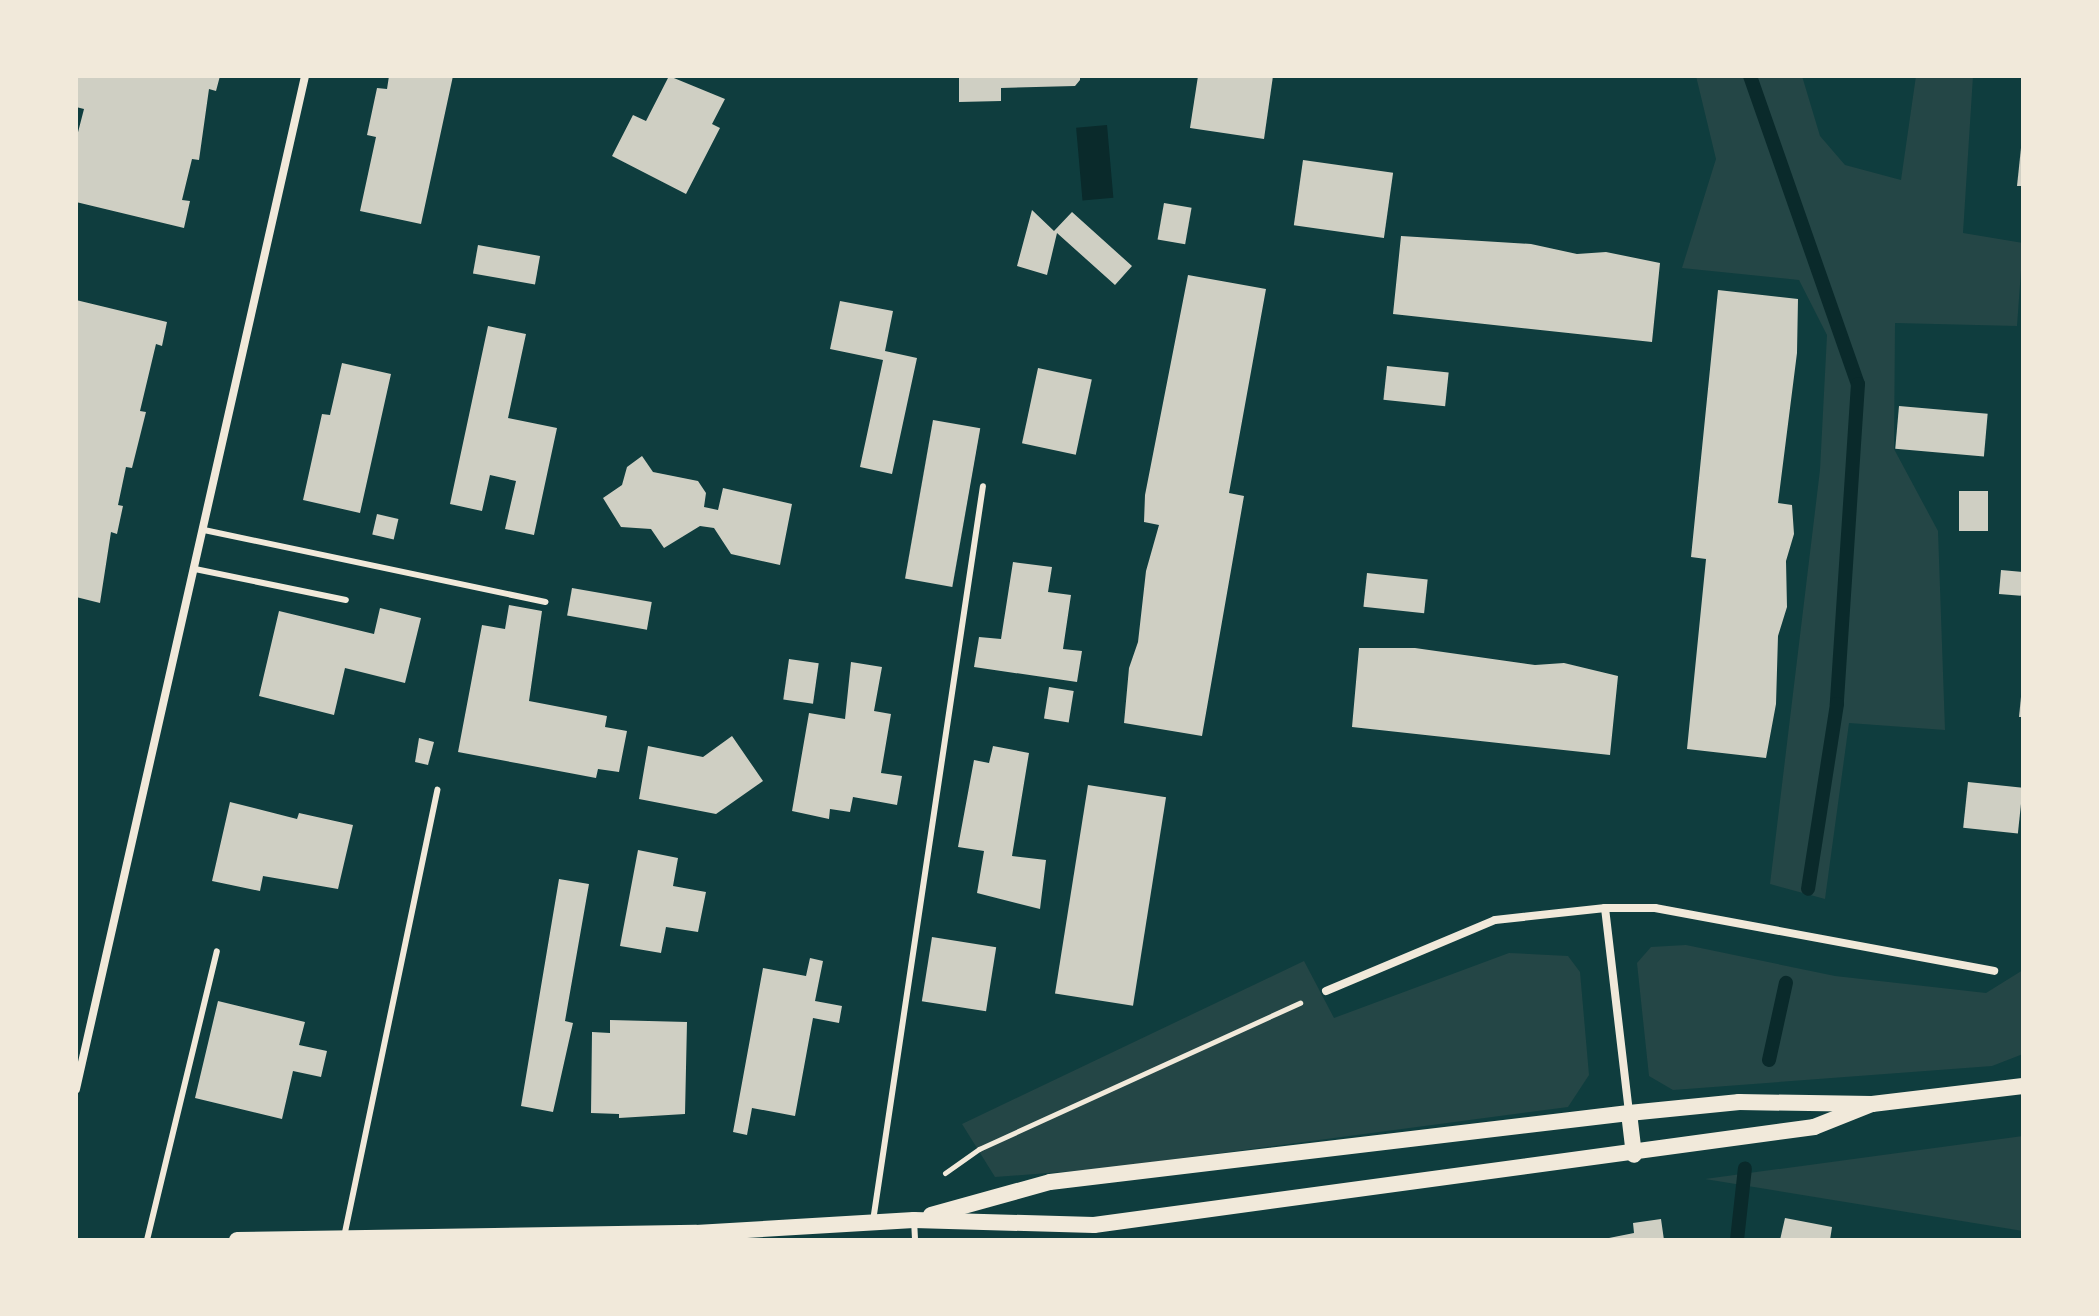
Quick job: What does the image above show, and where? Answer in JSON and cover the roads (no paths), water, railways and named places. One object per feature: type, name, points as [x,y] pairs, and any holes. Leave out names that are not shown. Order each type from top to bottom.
[{"type":"main road","points":[[914,1220],[1050,1182],[1739,1102],[1872,1104],[2023,1086]]},
{"type":"main road","points":[[237,1240],[638,1237],[914,1220],[1094,1225],[1634,1155],[1814,1127],[1872,1104]]},
{"type":"main road","points":[[1629,1113],[1634,1155]]},
{"type":"street","points":[[76,1089],[305,76]]},
{"type":"street","points":[[1326,991],[1495,920],[1605,908],[1655,908],[1994,971]]},
{"type":"street","points":[[1605,908],[1629,1113]]},
{"type":"lane","points":[[873,1224],[983,486]]},
{"type":"lane","points":[[204,530],[545,602]]},
{"type":"lane","points":[[195,569],[346,600]]},
{"type":"lane","points":[[344,1237],[437,790]]},
{"type":"lane","points":[[147,1240],[217,951]]},
{"type":"lane","points":[[914,1220],[915,1240]]},
{"type":"waterway","points":[[1750,76],[1858,384],[1837,704],[1808,889]]},
{"type":"waterway","points":[[1769,1060],[1786,983]]},
{"type":"waterway","points":[[1737,1240],[1745,1168]]}]
